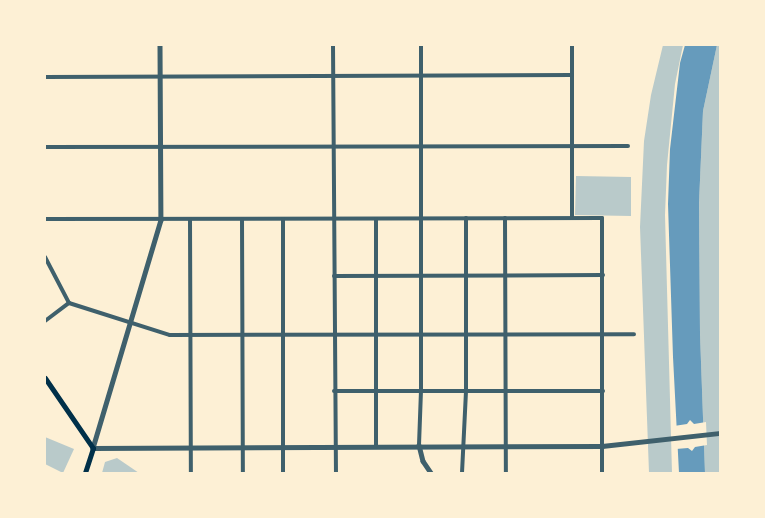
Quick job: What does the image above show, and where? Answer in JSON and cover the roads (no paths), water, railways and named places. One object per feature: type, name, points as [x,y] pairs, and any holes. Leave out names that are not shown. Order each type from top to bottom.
[{"type":"main road","points":[[45,378],[93,448],[85,473]]},
{"type":"street","points":[[160,45],[161,220],[93,448],[419,445],[465,447],[602,446],[720,433]]},
{"type":"street","points":[[333,45],[334,446],[336,473]]},
{"type":"street","points":[[421,45],[421,391],[419,445],[423,461],[431,473]]},
{"type":"street","points":[[572,45],[572,218]]},
{"type":"street","points":[[45,77],[572,75]]},
{"type":"street","points":[[45,147],[628,146]]},
{"type":"street","points":[[462,473],[465,447],[466,391],[466,218]]},
{"type":"street","points":[[505,218],[506,473]]},
{"type":"street","points":[[45,219],[602,218],[602,473]]},
{"type":"street","points":[[190,219],[191,473]]},
{"type":"street","points":[[242,219],[244,334],[243,473]]},
{"type":"street","points":[[283,219],[283,473]]},
{"type":"street","points":[[376,219],[376,446]]},
{"type":"street","points":[[45,257],[69,303],[170,335],[334,333],[634,334]]},
{"type":"street","points":[[334,276],[603,275]]},
{"type":"street","points":[[45,321],[69,303]]},
{"type":"street","points":[[334,391],[602,391]]},
{"type":"water","points":[[685,45],[717,45],[703,111],[699,203],[700,334],[705,473],[679,473],[673,357],[668,204],[670,149],[680,63]]}]
